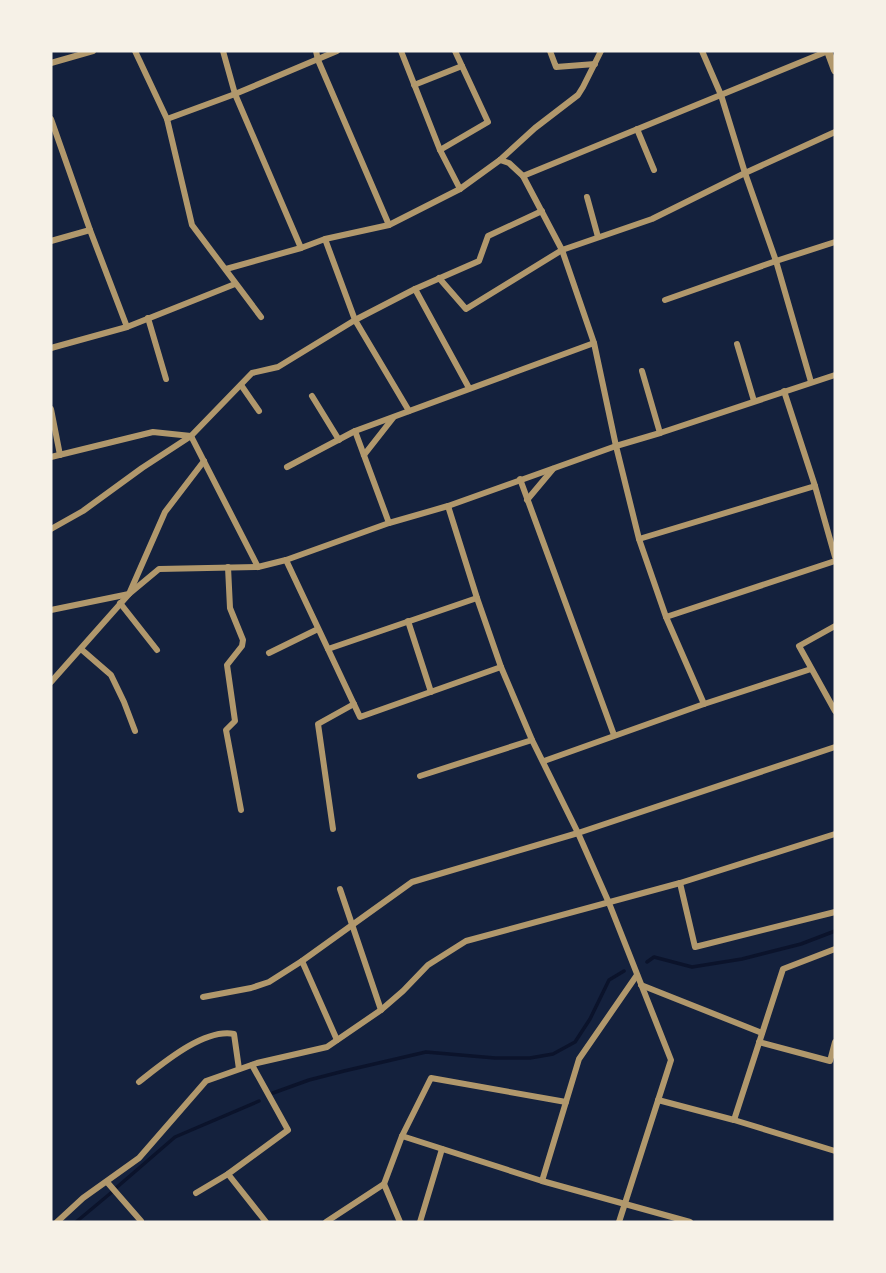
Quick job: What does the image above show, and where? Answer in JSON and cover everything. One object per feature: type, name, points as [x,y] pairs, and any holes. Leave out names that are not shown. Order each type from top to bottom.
[{"type":"street","points":[[51,63],[93,51]]},
{"type":"street","points":[[135,51],[167,120],[192,225],[261,317]]},
{"type":"street","points":[[223,51],[235,94],[300,248]]},
{"type":"street","points":[[316,51],[389,225]]},
{"type":"street","points":[[167,120],[337,51]]},
{"type":"street","points":[[401,51],[440,150],[460,189]]},
{"type":"street","points":[[440,150],[488,122],[454,51]]},
{"type":"street","points":[[550,51],[556,67],[595,64]]},
{"type":"street","points":[[226,269],[389,225],[460,189],[500,160],[534,128],[578,95],[601,51]]},
{"type":"street","points":[[702,51],[720,95],[776,261],[811,382]]},
{"type":"street","points":[[523,176],[828,51],[835,70]]},
{"type":"street","points":[[414,85],[462,66]]},
{"type":"street","points":[[51,119],[127,327]]},
{"type":"street","points":[[637,129],[654,170]]},
{"type":"street","points":[[439,278],[466,309],[562,250],[652,219],[835,132]]},
{"type":"street","points":[[51,147],[59,143]]},
{"type":"street","points":[[500,160],[511,165],[523,176],[562,250],[594,343],[639,539],[666,617],[704,704]]},
{"type":"street","points":[[587,197],[598,237]]},
{"type":"street","points":[[51,529],[83,511],[191,436],[252,373],[278,368],[355,320],[415,289],[479,261],[488,236],[542,211]]},
{"type":"street","points":[[51,241],[90,230]]},
{"type":"street","points":[[665,300],[835,242]]},
{"type":"street","points":[[326,243],[355,320],[409,411]]},
{"type":"street","points":[[51,348],[127,327],[235,284]]},
{"type":"street","points":[[415,289],[469,388]]},
{"type":"street","points":[[148,318],[166,379]]},
{"type":"street","points":[[287,467],[355,431],[594,343]]},
{"type":"street","points":[[737,344],[754,401]]},
{"type":"street","points":[[642,371],[660,433]]},
{"type":"street","points":[[52,678],[120,603],[159,569],[258,567],[286,560],[616,446],[835,375]]},
{"type":"street","points":[[240,385],[259,411]]},
{"type":"street","points":[[666,617],[835,559],[785,391]]},
{"type":"street","points":[[312,396],[339,440]]},
{"type":"street","points":[[51,411],[60,455]]},
{"type":"street","points":[[364,455],[395,416]]},
{"type":"street","points":[[355,431],[389,523]]},
{"type":"street","points":[[51,457],[153,432],[191,436]]},
{"type":"street","points":[[191,436],[258,567]]},
{"type":"street","points":[[129,594],[165,512],[202,458]]},
{"type":"street","points":[[527,500],[555,467]]},
{"type":"street","points":[[520,479],[614,735]]},
{"type":"street","points":[[639,539],[815,486]]},
{"type":"street","points":[[448,506],[501,667],[609,903],[671,1060],[619,1222]]},
{"type":"street","points":[[286,560],[360,717],[501,667]]},
{"type":"street","points":[[228,567],[230,608],[243,640],[242,646],[227,665],[235,721],[226,728],[241,810]]},
{"type":"street","points":[[51,610],[129,594]]},
{"type":"street","points":[[328,649],[477,598]]},
{"type":"street","points":[[120,603],[157,650]]},
{"type":"street","points":[[408,621],[431,692]]},
{"type":"street","points":[[835,626],[799,646],[835,711]]},
{"type":"street","points":[[269,653],[318,629]]},
{"type":"street","points":[[80,649],[111,676],[135,731]]},
{"type":"street","points":[[544,761],[811,669]]},
{"type":"street","points":[[333,829],[318,724],[354,704]]},
{"type":"street","points":[[420,776],[533,740]]},
{"type":"street","points":[[203,997],[270,982],[412,882],[578,832],[835,747]]},
{"type":"street","points":[[57,1222],[82,1198],[139,1158],[206,1081],[252,1065],[327,1047],[381,1010],[428,965],[466,941],[680,883],[835,834]]},
{"type":"street","points":[[680,883],[695,947],[835,912]]},
{"type":"street","points":[[340,889],[381,1010]]},
{"type":"street","points":[[733,1119],[783,969],[835,949]]},
{"type":"street","points":[[302,961],[337,1040]]},
{"type":"street","points":[[542,1181],[579,1059],[637,975]]},
{"type":"street","points":[[641,985],[762,1033]]},
{"type":"street","points":[[139,1082],[175,1054],[203,1039],[228,1033],[234,1034],[239,1069]]},
{"type":"street","points":[[759,1042],[830,1061],[835,1042]]},
{"type":"street","points":[[196,1193],[228,1174],[288,1130],[252,1065]]},
{"type":"street","points":[[326,1222],[384,1184],[402,1136],[431,1078],[566,1102]]},
{"type":"street","points":[[658,1100],[733,1119],[835,1151]]},
{"type":"street","points":[[402,1136],[542,1181],[690,1222]]},
{"type":"street","points":[[420,1222],[442,1149]]},
{"type":"street","points":[[228,1174],[266,1222]]},
{"type":"street","points":[[107,1182],[141,1221]]},
{"type":"street","points":[[384,1184],[400,1222]]},
{"type":"waterway","points":[[647,962],[654,957],[692,967],[742,959],[801,944],[835,931]]},
{"type":"waterway","points":[[273,1093],[309,1080],[426,1052],[495,1058],[530,1058],[553,1054],[575,1042],[609,980],[624,971]]},
{"type":"waterway","points":[[116,1188],[175,1137],[259,1101]]},
{"type":"waterway","points":[[76,1222],[112,1192]]}]
